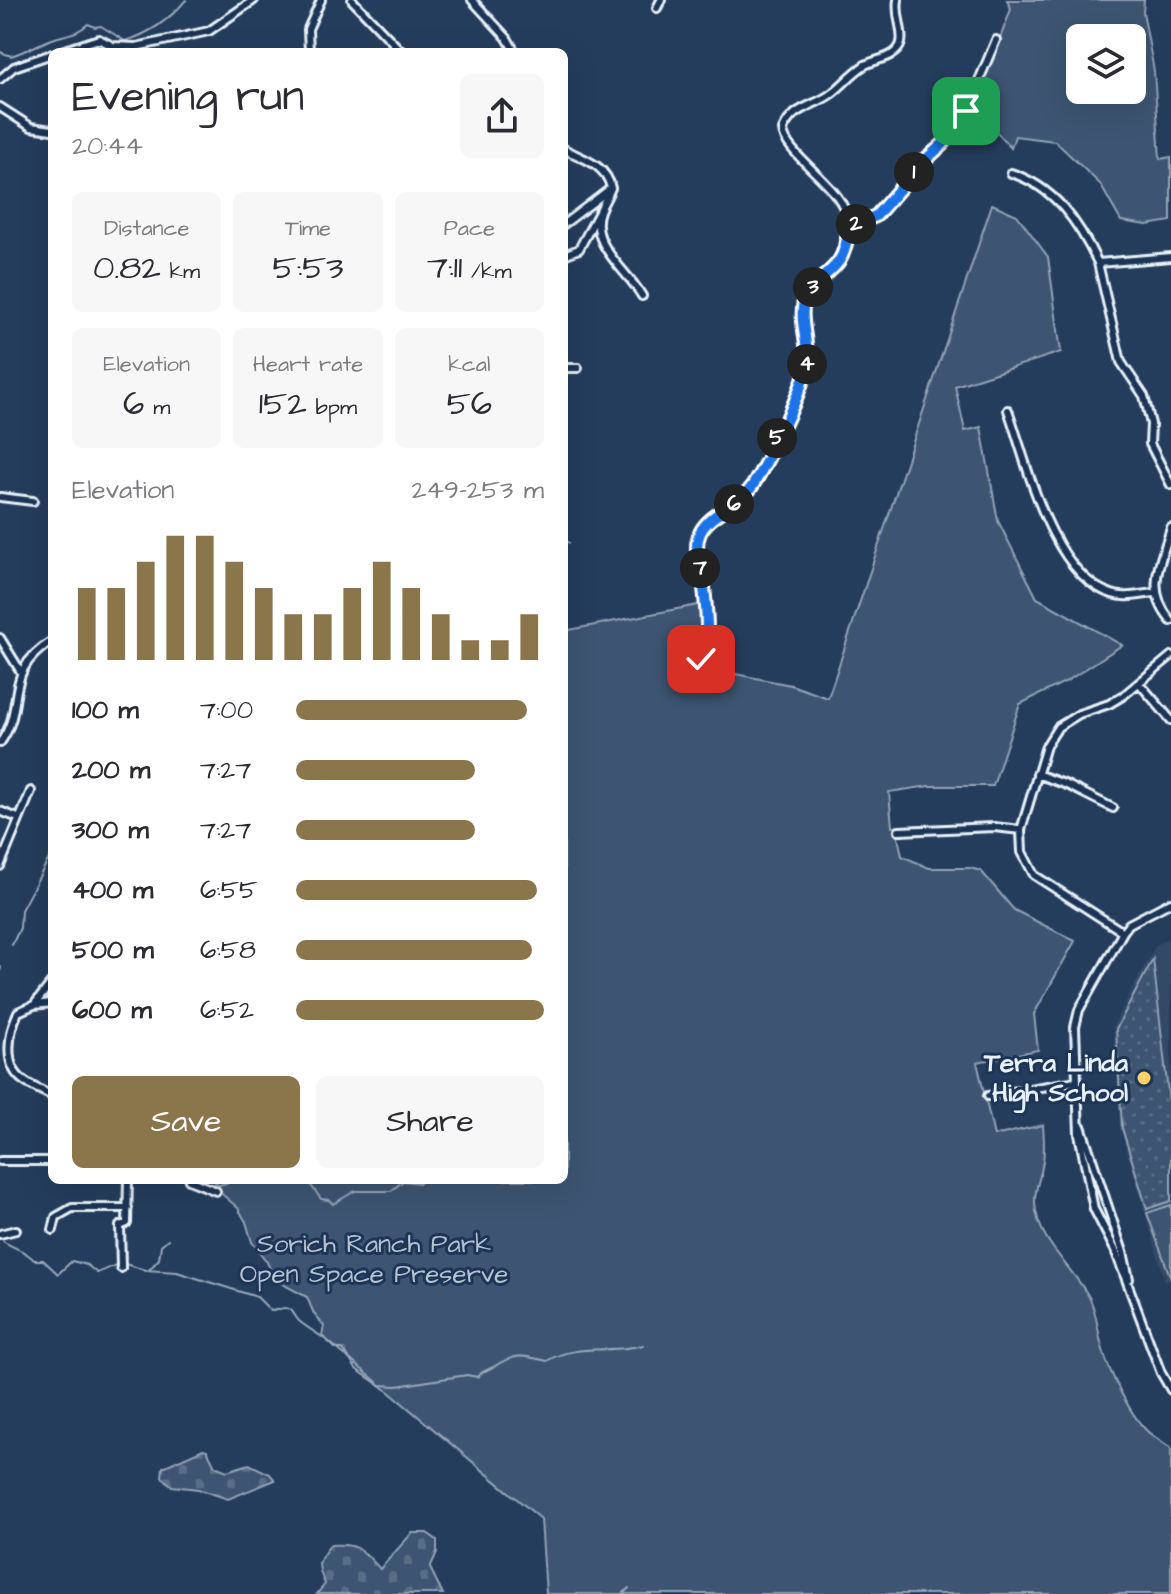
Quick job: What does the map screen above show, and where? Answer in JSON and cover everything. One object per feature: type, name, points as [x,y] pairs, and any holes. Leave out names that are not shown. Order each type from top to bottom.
[{"type":"street","points":[[309,48],[308,29],[321,0]]},
{"type":"street","points":[[352,0],[398,48]]},
{"type":"street","points":[[472,0],[513,48]]},
{"type":"street","points":[[657,8],[661,0]]},
{"type":"street","points":[[698,665],[707,638],[704,589],[697,554],[699,535],[712,520],[747,494],[765,463],[808,361],[803,314],[805,298],[839,262],[844,253],[849,226],[837,194],[789,146],[783,130],[794,113],[830,94],[855,71],[892,54],[898,48],[901,37],[896,12],[898,0]]},
{"type":"street","points":[[71,48],[99,39],[113,46],[136,47],[209,31],[251,1]]},
{"type":"street","points":[[849,226],[876,216],[922,163],[943,144],[966,111],[996,40]]},
{"type":"street","points":[[0,79],[14,67],[48,55]]},
{"type":"street","points":[[0,107],[31,127],[48,129]]},
{"type":"street","points":[[568,151],[603,170],[609,179],[610,189],[579,249],[568,254]]},
{"type":"street","points":[[1011,173],[1038,183],[1056,198],[1098,263],[1121,362],[1144,396],[1151,424],[1150,444],[1171,485]]},
{"type":"street","points":[[568,221],[610,189]]},
{"type":"street","points":[[599,212],[599,234],[606,249],[642,296]]},
{"type":"street","points":[[1098,263],[1171,257]]},
{"type":"street","points":[[568,368],[578,368]]},
{"type":"street","points":[[1008,410],[1050,531],[1066,558],[1099,589],[1122,597],[1155,593]]},
{"type":"street","points":[[0,497],[33,501]]},
{"type":"street","points":[[1171,528],[1156,578],[1155,593],[1171,621]]},
{"type":"street","points":[[0,638],[21,672]]},
{"type":"street","points":[[0,743],[9,730],[17,682],[27,658],[48,644]]},
{"type":"street","points":[[1123,932],[1034,875],[1022,852],[1021,830],[1046,746],[1058,727],[1079,714],[1109,704],[1171,656]]},
{"type":"street","points":[[1139,683],[1171,720]]},
{"type":"street","points":[[1037,774],[1113,808]]},
{"type":"street","points":[[0,866],[31,791]]},
{"type":"street","points":[[0,811],[18,818]]},
{"type":"street","points":[[899,831],[994,827],[1021,830]]},
{"type":"street","points":[[1171,902],[1129,924],[1076,1018],[1079,1134],[1094,1209],[1115,1250],[1161,1373],[1171,1390]]},
{"type":"street","points":[[34,1005],[48,987]]},
{"type":"street","points":[[48,1003],[18,1012],[10,1029],[10,1064],[21,1080],[48,1094]]},
{"type":"street","points":[[988,1096],[1077,1081]]},
{"type":"street","points":[[1078,1115],[1123,1252],[1133,1299]]},
{"type":"street","points":[[0,1161],[48,1161]]},
{"type":"street","points":[[121,1268],[120,1226],[127,1223],[128,1184]]},
{"type":"street","points":[[199,1184],[216,1191]]},
{"type":"street","points":[[53,1230],[56,1217],[66,1210],[128,1208]]},
{"type":"street","points":[[0,1234],[16,1230]]},
{"type":"shaded area","name":"Terra Linda High School","points":[[1171,937],[1171,1281],[1165,1281],[1121,1131],[1113,1026],[1156,945]]},
{"type":"green space","points":[[1007,0],[1144,0],[1145,24],[1066,24],[1066,104],[1146,104],[1146,28],[1154,71],[1160,159],[1171,157],[1171,221],[1147,225],[1121,221],[1100,184],[1055,141],[1015,136],[1011,148],[974,107],[1011,9]]},
{"type":"green space","name":"Sorich Ranch Park Open Space Preserve","points":[[992,204],[1017,215],[1048,257],[1061,352],[955,386],[965,431],[981,427],[998,521],[1037,598],[1122,645],[1067,681],[1020,704],[993,786],[929,786],[889,792],[892,827],[896,827],[902,856],[929,868],[981,871],[1014,910],[1075,941],[1034,1014],[1038,1050],[977,1062],[994,1136],[1043,1125],[1044,1157],[1035,1198],[1037,1217],[1048,1241],[1089,1297],[1106,1359],[1127,1403],[1146,1430],[1171,1448],[1171,1594],[546,1594],[541,1519],[322,1336],[324,1326],[314,1314],[307,1297],[275,1280],[267,1262],[252,1242],[238,1208],[216,1184],[568,1184],[568,630],[703,604],[705,651],[700,667],[791,685],[828,698]]},
{"type":"green space","name":"Terra Linda High School","points":[[1153,959],[1171,1119],[1171,1201],[1147,1209],[1122,1128],[1116,1029]]},
{"type":"green space","points":[[1171,1205],[1171,1279],[1147,1213]]},
{"type":"green space","points":[[207,1450],[215,1466],[227,1471],[249,1464],[270,1474],[275,1480],[228,1499],[198,1489],[172,1486],[162,1477],[163,1467]]},
{"type":"green space","points":[[412,1533],[427,1533],[437,1540],[437,1552],[430,1568],[443,1594],[317,1594],[325,1584],[319,1563],[330,1545],[359,1549],[380,1569]]},
{"type":"waterway","points":[[0,52],[11,56],[73,33],[88,24],[101,26],[125,41],[158,25],[186,0]]},
{"type":"waterway","points":[[12,945],[20,928],[21,910],[48,860]]},
{"type":"waterway","points":[[0,972],[1,967]]},
{"type":"waterway","points":[[310,1184],[321,1199],[333,1204],[355,1191],[391,1191],[399,1184]]},
{"type":"waterway","points":[[149,1270],[159,1259],[161,1245],[168,1239]]},
{"type":"waterway","points":[[3,1241],[34,1260],[43,1260],[58,1274],[72,1261],[87,1265],[97,1273],[116,1265]]},
{"type":"waterway","points":[[125,1264],[145,1270],[177,1272],[257,1297],[271,1311],[290,1309],[299,1321],[336,1349],[343,1349],[356,1369],[379,1385],[397,1386],[467,1375],[477,1377],[501,1362],[520,1356],[547,1361],[569,1352],[643,1345]]},
{"type":"waterway","points":[[623,1594],[629,1588]]},
{"type":"place","name":"Terra Linda High School","points":[[1144,1078]]},
{"type":"route","points":[[701,659],[707,633],[704,589],[697,554],[699,535],[712,520],[747,494],[765,463],[802,382],[808,361],[803,314],[805,298],[839,262],[844,253],[849,226],[876,216],[922,163],[943,144],[966,111]]}]
